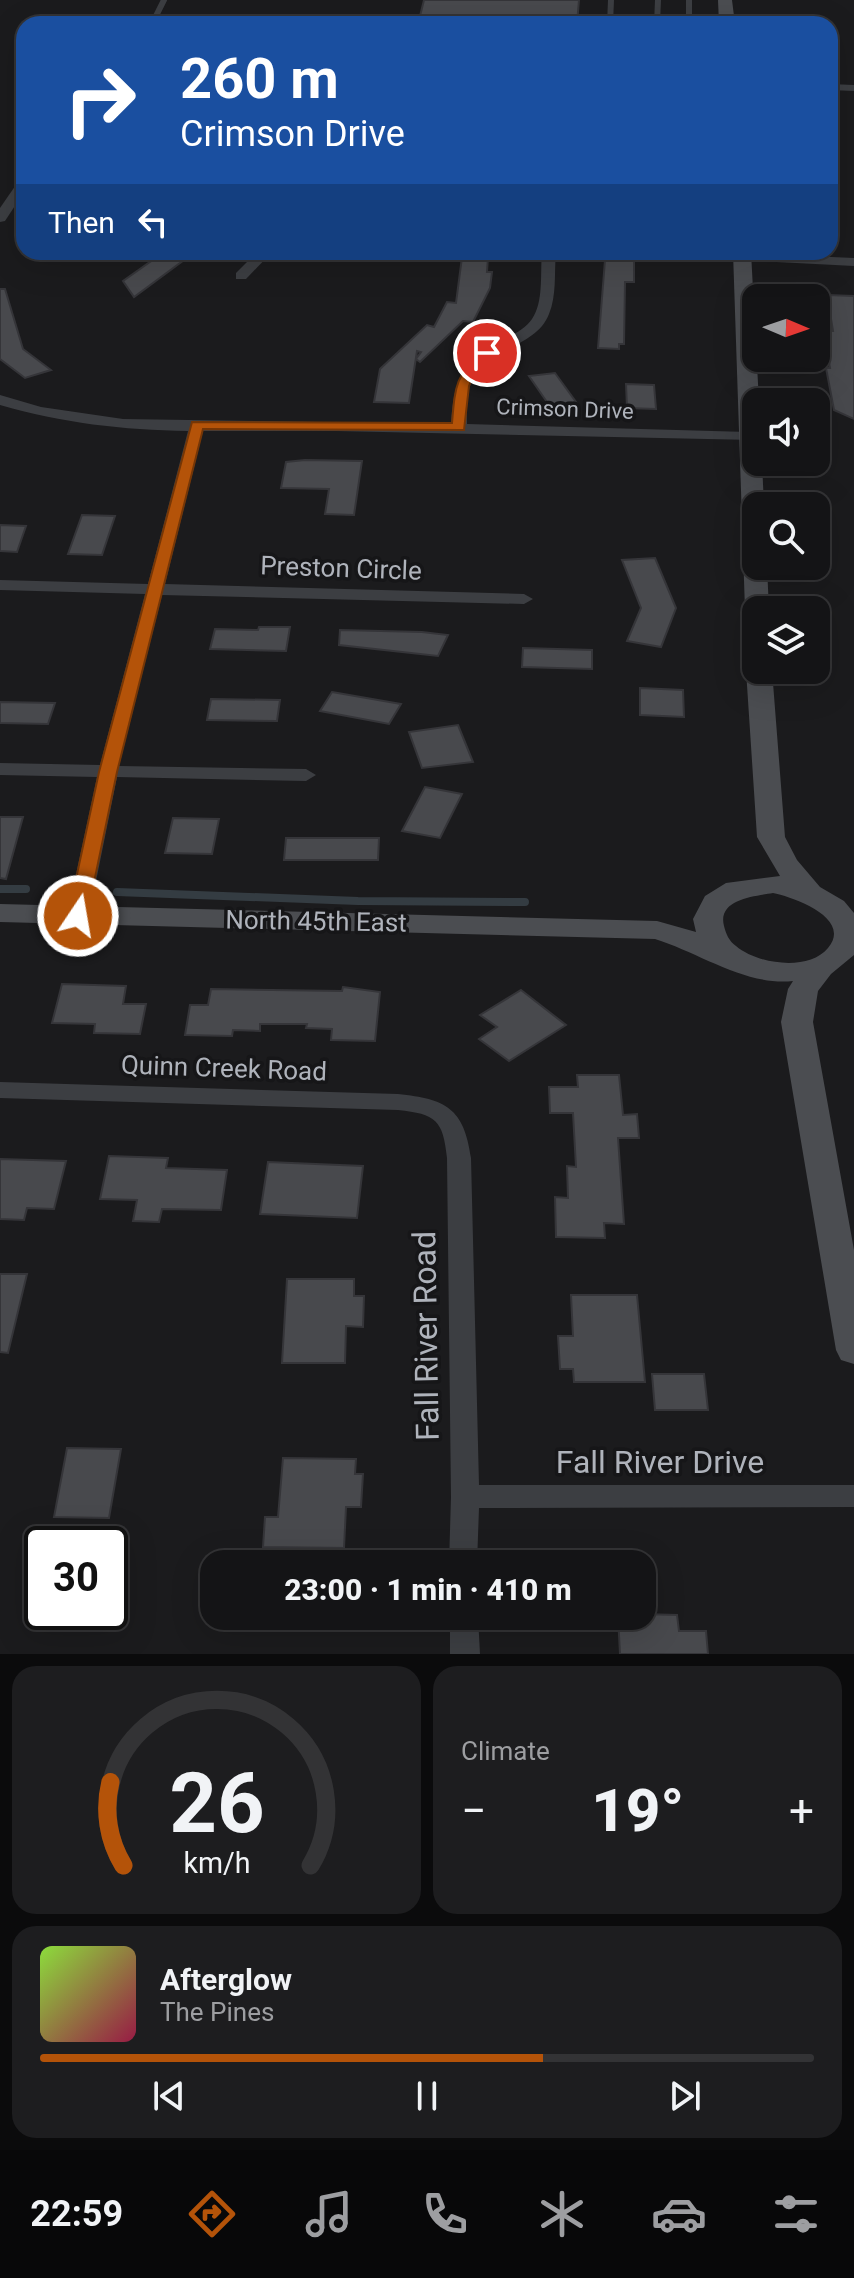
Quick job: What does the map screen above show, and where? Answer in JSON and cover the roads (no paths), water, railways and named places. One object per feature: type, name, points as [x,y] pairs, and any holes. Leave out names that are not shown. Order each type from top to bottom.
[{"type":"main road","points":[[742,260],[746,388]]},
{"type":"main road","points":[[750,476],[756,596]]},
{"type":"main road","points":[[760,684],[771,837],[761,870],[713,905],[707,918],[707,933],[715,947],[786,1001],[797,1022],[854,1350]]},
{"type":"main road","points":[[771,837],[785,864],[840,915],[847,930],[845,945],[837,958],[803,989],[797,1022]]},
{"type":"main road","points":[[739,889],[773,884],[818,897],[854,915]]},
{"type":"main road","name":"North 45th East","points":[[631,928],[677,921],[713,905]]},
{"type":"main road","name":"North 45th East","points":[[0,913],[631,928],[678,934],[740,964]]},
{"type":"main road","points":[[740,964],[774,973],[798,973],[837,958]]},
{"type":"street","points":[[0,218],[16,194]]},
{"type":"street","points":[[241,276],[257,260]]},
{"type":"street","points":[[459,427],[462,386],[470,368],[487,353],[534,328],[542,315],[548,260]]},
{"type":"street","points":[[826,260],[854,262]]},
{"type":"street","name":"Crimson Drive","points":[[0,400],[72,418],[197,425],[459,427],[742,437]]},
{"type":"street","points":[[78,916],[108,772],[197,425]]},
{"type":"street","name":"Preston Circle","points":[[0,585],[524,599]]},
{"type":"street","points":[[0,769],[306,775]]},
{"type":"street","name":"Quinn Creek Road","points":[[0,1090],[398,1102],[421,1104],[444,1112]]},
{"type":"street","name":"Fall River Road","points":[[444,1112],[457,1129],[459,1158],[463,1550]]},
{"type":"street","name":"Fall River Drive","points":[[465,1497],[854,1496]]},
{"type":"street","points":[[464,1630],[465,1654]]},
{"type":"waterway","points":[[0,889],[26,889]]},
{"type":"waterway","points":[[117,892],[358,901],[525,902]]}]
